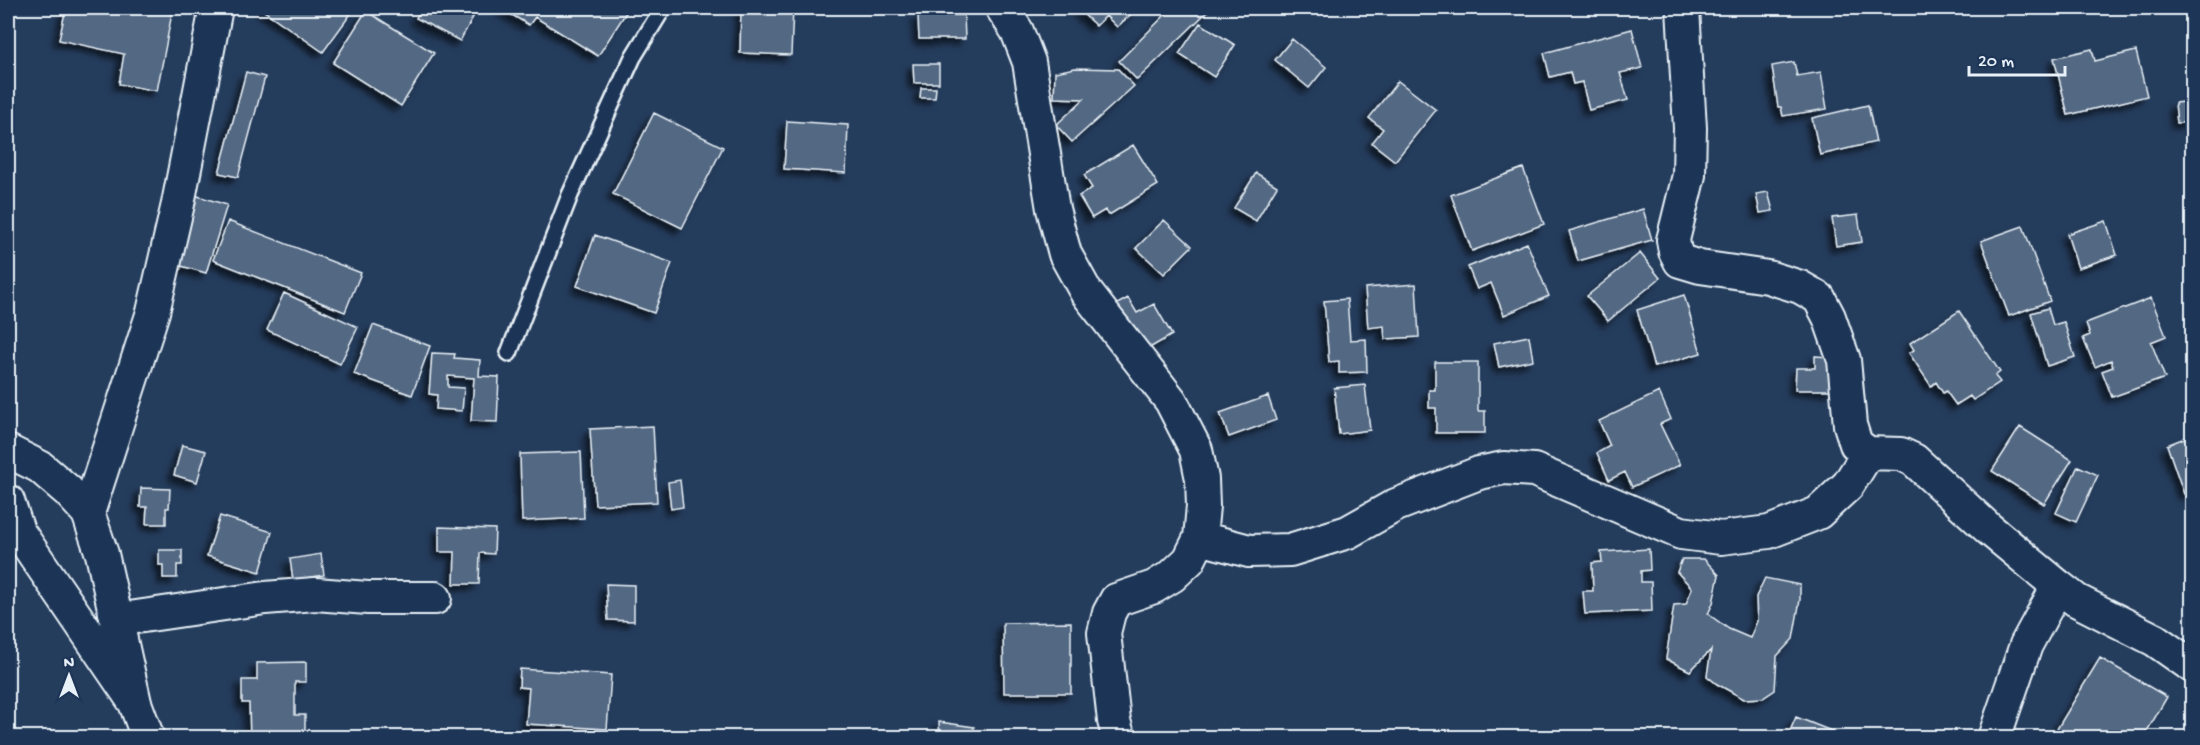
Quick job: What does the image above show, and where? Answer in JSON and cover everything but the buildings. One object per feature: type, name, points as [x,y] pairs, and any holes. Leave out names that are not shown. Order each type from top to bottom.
[{"type":"street","points":[[88,513],[153,312],[178,204],[216,8]]},
{"type":"street","points":[[1002,8],[1017,31],[1029,62],[1053,209],[1065,254],[1086,292],[1171,401],[1196,450],[1202,479],[1203,506],[1200,538],[1189,560],[1172,576],[1154,587],[1116,600],[1109,613],[1104,633],[1114,721],[1119,738]]},
{"type":"street","points":[[1683,8],[1690,128],[1689,175],[1673,240],[1680,261],[1700,267],[1768,277],[1800,287],[1819,298],[1829,317],[1844,360],[1850,425],[1856,444],[1868,453],[1901,454],[1914,460],[1989,529],[2076,600],[2155,640],[2193,666]]},
{"type":"street","points":[[8,452],[40,467],[68,491],[88,513],[102,554],[135,703],[148,738]]},
{"type":"street","points":[[1200,538],[1249,551],[1290,550],[1348,532],[1396,505],[1479,473],[1504,468],[1534,470],[1681,533],[1721,538],[1769,532],[1818,513],[1848,485],[1868,453]]},
{"type":"street","points":[[8,501],[13,540],[135,703]]},
{"type":"street","points":[[1994,738],[2026,645],[2058,586]]},
{"type":"street","points":[[116,620],[265,598],[305,595],[435,598]]},
{"type":"lane","points":[[509,353],[570,195],[633,57],[663,8]]}]
